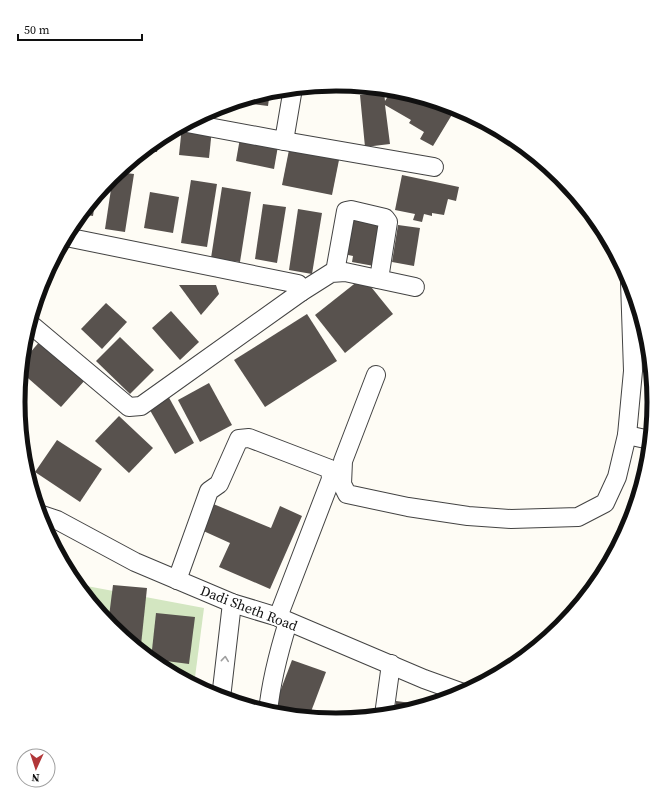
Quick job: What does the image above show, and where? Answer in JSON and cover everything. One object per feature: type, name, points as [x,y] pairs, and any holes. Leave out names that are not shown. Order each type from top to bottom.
[{"type":"street","points":[[284,141],[292,94]]},
{"type":"street","points":[[195,125],[434,167]]},
{"type":"street","points":[[35,327],[129,407],[140,406],[317,280],[331,273],[335,268],[346,211],[351,210],[385,218],[388,222],[380,275]]},
{"type":"street","points":[[72,238],[298,284],[301,292]]},
{"type":"street","points":[[335,268],[345,272],[380,275],[415,287]]},
{"type":"street","points":[[376,375],[343,461],[342,484],[347,494],[408,507],[468,516],[511,519],[578,517],[605,503],[617,477],[627,435],[633,371],[631,305]]},
{"type":"street","points":[[627,435],[644,439]]},
{"type":"street","points":[[177,580],[209,491],[219,484],[240,439],[249,438],[330,469],[331,479],[283,620],[281,644],[269,705]]},
{"type":"street","name":"Dadi Sheth Road","points":[[47,517],[57,520],[135,562],[177,580],[283,620],[424,679],[453,690]]},
{"type":"street","points":[[222,691],[232,602]]},
{"type":"street","points":[[385,709],[391,664]]},
{"type":"green space","points":[[85,586],[204,608],[195,679],[163,661],[131,636],[102,607]]},
{"type":"building","points":[[372,94],[384,95],[385,101],[388,96],[397,97],[452,114],[433,146],[420,139],[424,132],[409,123],[411,120],[385,105],[390,144],[365,147],[360,95]]},
{"type":"building","points":[[269,99],[268,106],[250,104]]},
{"type":"building","points":[[191,127],[212,129],[209,158],[179,155],[181,133]]},
{"type":"building","points":[[240,138],[278,146],[274,169],[236,161]]},
{"type":"building","points":[[158,147],[157,152],[152,152]]},
{"type":"building","points":[[289,150],[339,160],[332,195],[282,185]]},
{"type":"building","points":[[126,173],[134,174],[125,232],[105,229],[111,187]]},
{"type":"building","points":[[402,175],[459,187],[456,201],[448,199],[444,215],[432,213],[432,216],[424,214],[422,222],[413,220],[415,214],[395,210]]},
{"type":"building","points":[[191,180],[217,184],[207,247],[181,243]]},
{"type":"building","points":[[222,187],[251,192],[240,262],[211,258]]},
{"type":"building","points":[[150,192],[179,197],[173,233],[144,228]]},
{"type":"building","points":[[263,204],[286,207],[277,263],[255,259]]},
{"type":"building","points":[[94,206],[93,216],[87,215]]},
{"type":"building","points":[[298,209],[322,213],[312,274],[289,270]]},
{"type":"building","points":[[347,217],[382,223],[374,266],[352,262],[353,256],[339,253]]},
{"type":"building","points":[[398,225],[420,228],[414,266],[392,262]]},
{"type":"building","points":[[363,277],[393,314],[345,353],[315,315]]},
{"type":"building","points":[[179,285],[216,285],[219,294],[201,315]]},
{"type":"building","points":[[106,303],[127,322],[102,349],[81,329]]},
{"type":"building","points":[[171,311],[199,342],[180,360],[152,328]]},
{"type":"building","points":[[307,314],[337,361],[265,407],[234,360]]},
{"type":"building","points":[[120,337],[154,370],[130,394],[96,361]]},
{"type":"building","points":[[41,340],[86,379],[61,407],[26,377],[29,354]]},
{"type":"building","points":[[209,383],[232,425],[200,442],[178,400]]},
{"type":"building","points":[[167,394],[194,443],[175,454],[147,405]]},
{"type":"building","points":[[119,416],[153,448],[129,473],[95,441]]},
{"type":"building","points":[[57,440],[102,469],[80,502],[35,472]]},
{"type":"building","points":[[211,503],[271,528],[280,506],[302,516],[270,589],[219,567],[230,543],[199,529]]},
{"type":"building","points":[[113,585],[147,588],[141,644],[109,615]]},
{"type":"building","points":[[156,613],[195,617],[189,664],[162,660],[152,653]]},
{"type":"building","points":[[292,660],[326,672],[311,712],[274,707]]},
{"type":"building","points":[[396,701],[412,703],[397,707],[396,707]]}]
